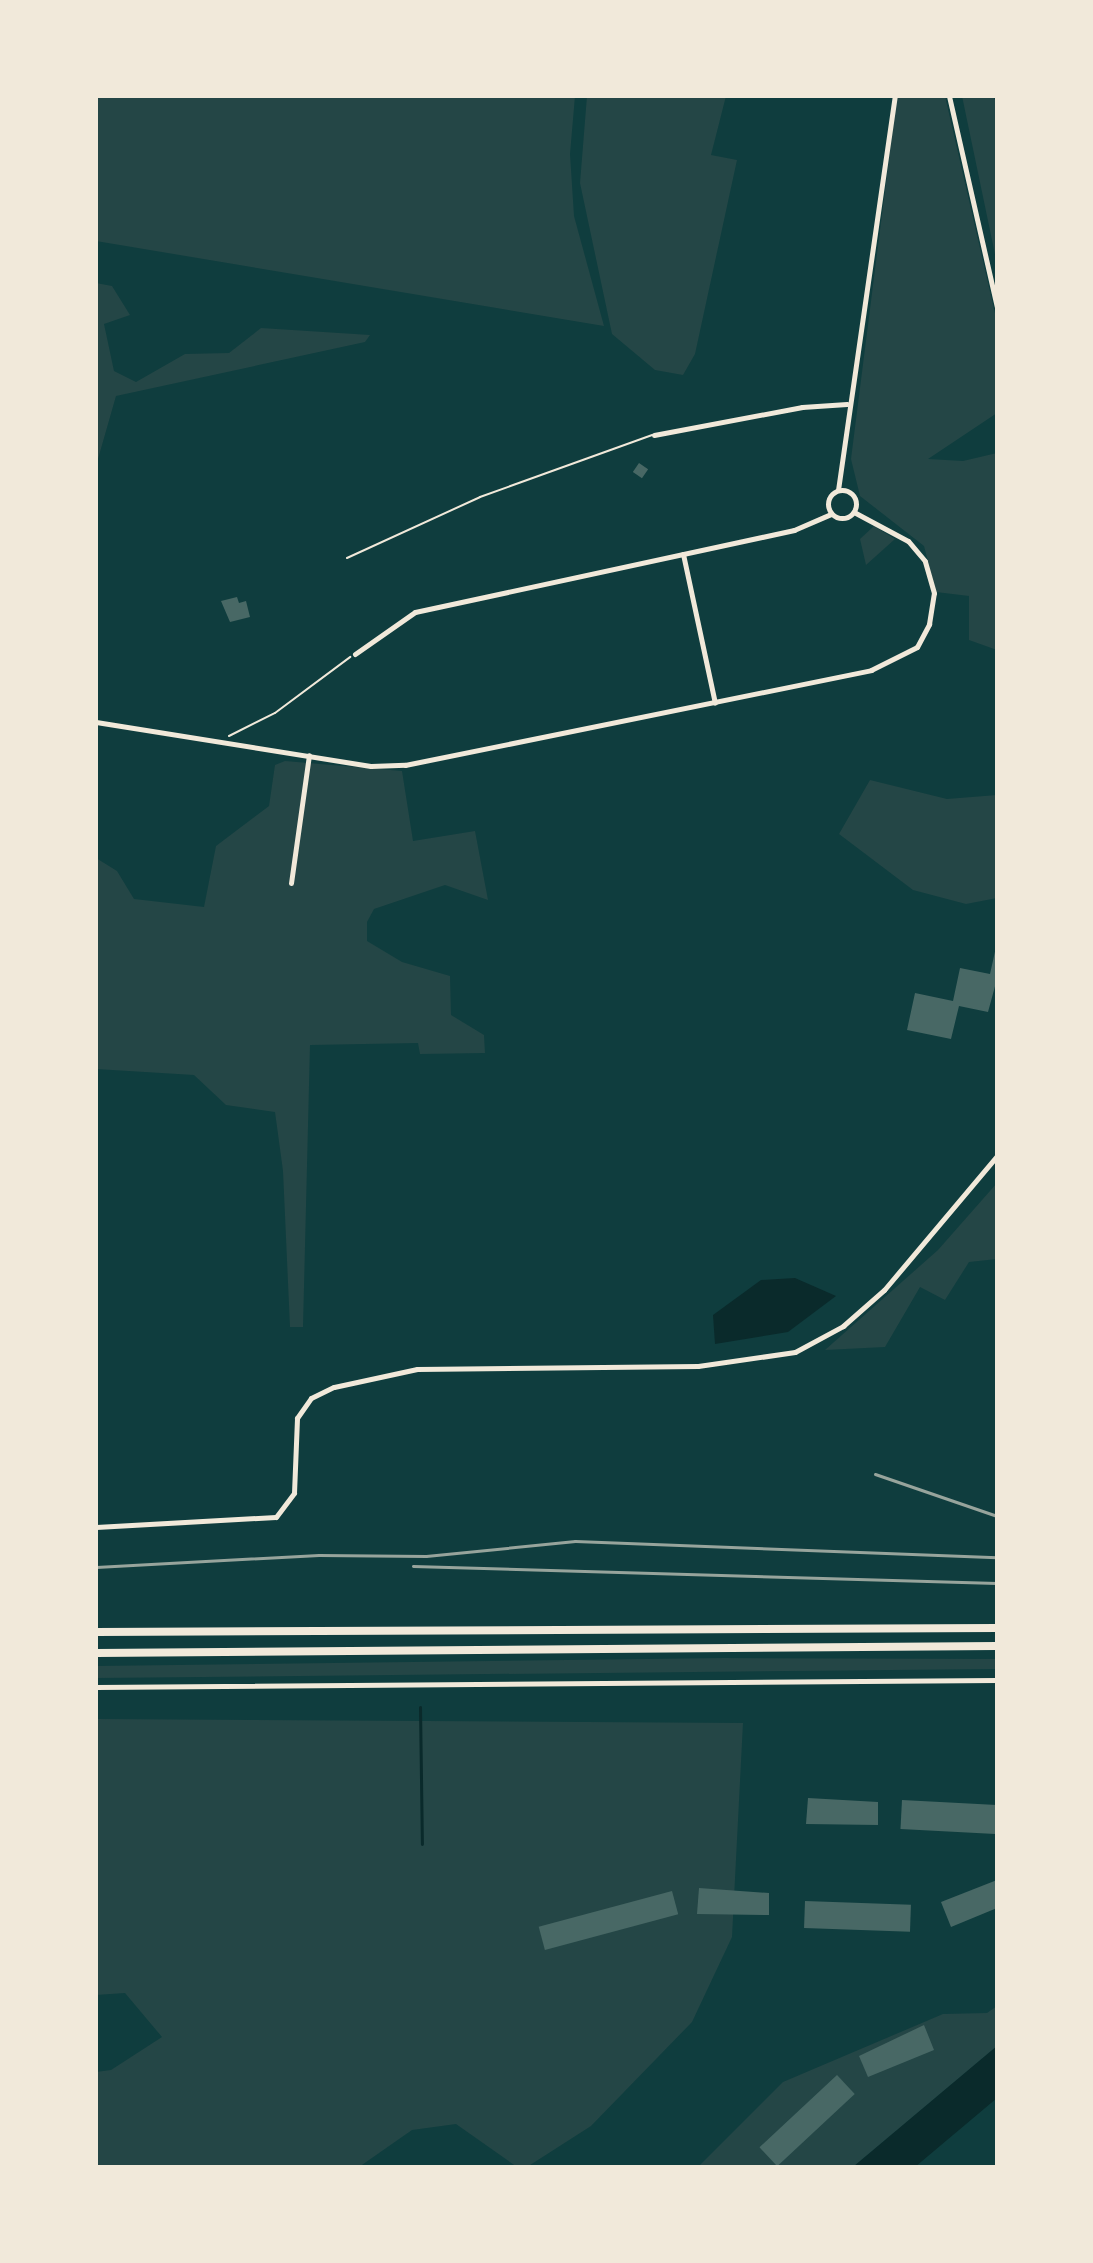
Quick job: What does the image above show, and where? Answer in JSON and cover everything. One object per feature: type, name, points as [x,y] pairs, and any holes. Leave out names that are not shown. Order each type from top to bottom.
[{"type":"highway","points":[[96,1632],[997,1628]]},
{"type":"highway","points":[[96,1653],[997,1646]]},
{"type":"street","points":[[831,514],[829,498],[838,490],[847,404],[895,96]]},
{"type":"street","points":[[949,96],[997,307]]},
{"type":"street","points":[[654,435],[802,407],[847,404]]},
{"type":"street","points":[[838,490],[852,494],[854,512]]},
{"type":"street","points":[[355,654],[415,612],[794,530],[831,514],[843,518],[854,512]]},
{"type":"street","points":[[96,722],[222,739],[371,766],[405,765],[871,670],[917,647],[933,609],[925,561],[908,541],[854,512]]},
{"type":"street","points":[[683,554],[715,703]]},
{"type":"street","points":[[291,883],[309,755]]},
{"type":"street","points":[[96,1527],[259,1521],[285,1510],[294,1493],[297,1418],[319,1393],[417,1369],[698,1366],[795,1352],[843,1326],[878,1296],[997,1156]]},
{"type":"street","points":[[96,1687],[997,1680]]},
{"type":"lane","points":[[347,558],[480,497],[654,435]]},
{"type":"path","points":[[222,739],[275,713],[355,654]]},
{"type":"shaded area","points":[[96,96],[575,96],[570,154],[574,216],[604,326],[96,241]]},
{"type":"shaded area","points":[[587,96],[726,96],[711,155],[737,160],[695,354],[683,375],[655,370],[612,334],[580,183]]},
{"type":"shaded area","points":[[897,96],[945,96],[997,322],[997,413],[928,459],[963,461],[997,453],[997,650],[969,640],[969,596],[936,592],[924,546],[860,496],[851,459]]},
{"type":"shaded area","points":[[962,96],[993,96],[997,104],[997,264]]},
{"type":"shaded area","points":[[96,283],[112,286],[130,315],[104,324],[114,371],[136,382],[185,354],[229,353],[261,328],[370,335],[365,342],[116,396],[96,466]]},
{"type":"shaded area","points":[[874,526],[895,539],[866,565],[860,539]]},
{"type":"shaded area","points":[[285,761],[402,771],[413,841],[475,831],[488,900],[445,885],[374,909],[367,922],[367,941],[402,962],[450,976],[451,1015],[484,1035],[485,1053],[420,1054],[418,1043],[310,1045],[303,1327],[290,1327],[283,1171],[275,1112],[226,1105],[194,1075],[96,1069],[96,858],[117,871],[134,899],[204,907],[216,846],[269,806],[275,765]]},
{"type":"shaded area","points":[[870,780],[947,799],[997,795],[997,898],[966,904],[913,890],[839,834]]},
{"type":"shaded area","points":[[997,1183],[997,1259],[969,1262],[945,1300],[920,1287],[885,1347],[825,1350],[938,1250]]},
{"type":"shaded area","points":[[795,1278],[836,1296],[788,1332],[715,1344],[713,1315],[761,1280]]},
{"type":"shaded area","points":[[724,1658],[997,1659],[997,1669],[96,1678],[96,1666]]},
{"type":"shaded area","points":[[96,1719],[743,1723],[732,1937],[692,2022],[591,2126],[527,2167],[517,2167],[456,2124],[412,2130],[359,2167],[96,2167],[96,2072],[111,2070],[162,2037],[125,1993],[96,1995]]},
{"type":"shaded area","points":[[997,2006],[997,2046],[853,2167],[698,2167],[783,2082],[943,2014],[987,2013]]},
{"type":"shaded area","points":[[997,2046],[997,2098],[915,2167],[853,2167]]},
{"type":"building","points":[[639,463],[648,469],[642,478],[633,472]]},
{"type":"building","points":[[237,597],[239,603],[246,601],[250,617],[230,622],[221,601]]},
{"type":"building","points":[[996,947],[997,979],[988,1012],[959,1006],[951,1039],[907,1030],[915,993],[953,1001],[960,968],[990,974]]},
{"type":"building","points":[[808,1798],[878,1802],[878,1825],[806,1824]]},
{"type":"building","points":[[902,1800],[997,1805],[995,1834],[900,1829]]},
{"type":"building","points":[[997,1880],[997,1908],[951,1927],[941,1902]]},
{"type":"building","points":[[699,1888],[769,1893],[769,1915],[697,1914]]},
{"type":"building","points":[[672,1891],[678,1914],[545,1950],[539,1927]]},
{"type":"building","points":[[805,1901],[911,1905],[910,1932],[804,1928]]},
{"type":"building","points":[[924,2025],[934,2050],[868,2077],[859,2056]]},
{"type":"building","points":[[837,2075],[855,2094],[777,2166],[759,2147]]},
{"type":"waterway","points":[[420,1707],[422,1844]]},
{"type":"railway","points":[[875,1474],[997,1516]]},
{"type":"railway","points":[[96,1567],[319,1555],[426,1556],[575,1541],[997,1557]]},
{"type":"railway","points":[[413,1566],[997,1583]]}]
